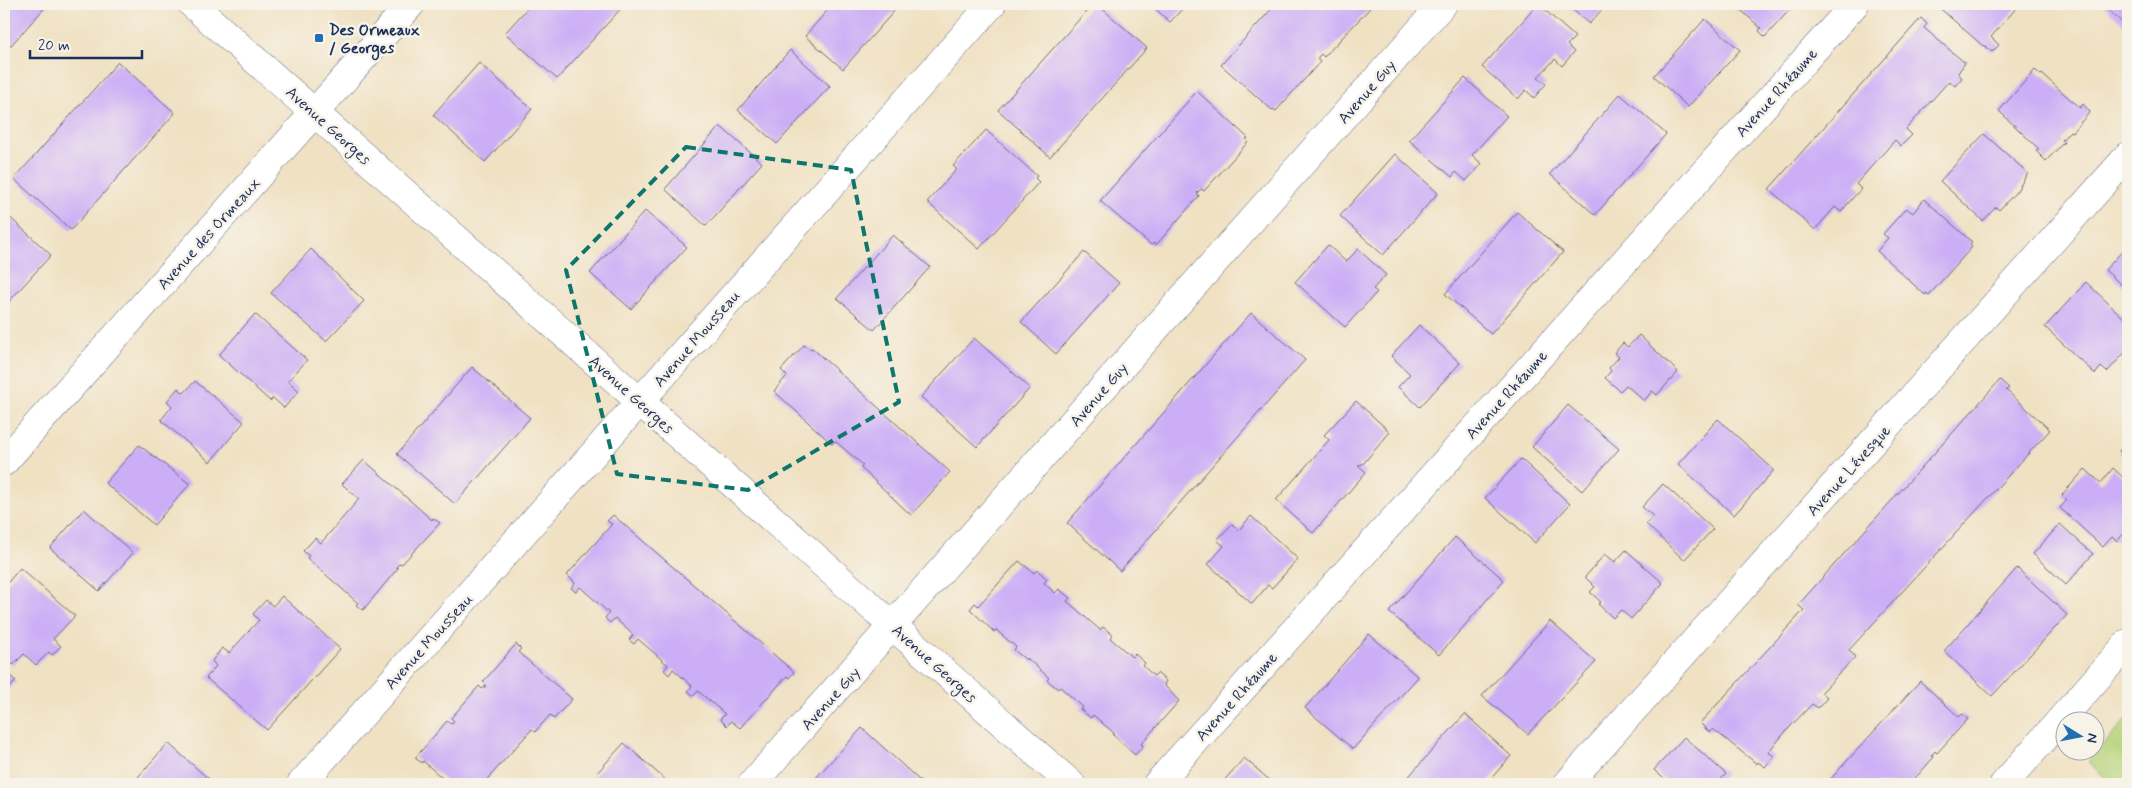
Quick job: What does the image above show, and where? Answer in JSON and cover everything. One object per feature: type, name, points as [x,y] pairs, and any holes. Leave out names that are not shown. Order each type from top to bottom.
[{"type":"street","name":"Avenue Georges","points":[[192,4],[1071,784]]},
{"type":"street","name":"Avenue des Ormeaux","points":[[4,462],[411,4]]},
{"type":"street","name":"Avenue Mousseau","points":[[301,784],[992,4]]},
{"type":"street","name":"Avenue Guy","points":[[752,784],[1444,4]]},
{"type":"street","name":"Avenue Rhéaume","points":[[1157,784],[1856,4]]},
{"type":"street","name":"Avenue Lévesque","points":[[1567,784],[2128,156]]},
{"type":"street","points":[[2004,784],[2128,643]]},
{"type":"highlighted area","points":[[686,147],[851,170],[899,402],[748,490],[617,474],[566,270]]},
{"type":"green space","points":[[2128,718],[2128,784],[2113,784],[2088,762],[2090,760],[2104,760],[2104,744]]},
{"type":"building","points":[[4,4],[48,4],[4,53]]},
{"type":"building","points":[[531,4],[625,4],[557,79],[505,33]]},
{"type":"building","points":[[833,4],[890,4],[896,9],[843,69],[805,36]]},
{"type":"building","points":[[1093,4],[1097,4],[1147,48],[1050,157],[998,110]]},
{"type":"building","points":[[1150,4],[1187,4],[1170,22]]},
{"type":"building","points":[[1276,4],[1367,4],[1370,8],[1324,57],[1321,54],[1319,56],[1317,59],[1320,62],[1276,111],[1272,110],[1221,65]]},
{"type":"building","points":[[1538,4],[1575,37],[1567,45],[1574,52],[1562,66],[1555,59],[1538,77],[1546,84],[1534,98],[1526,90],[1518,99],[1482,67]]},
{"type":"building","points":[[1566,4],[1607,4],[1589,24]]},
{"type":"building","points":[[1734,4],[1795,4],[1765,37],[1759,31],[1761,28]]},
{"type":"building","points":[[1935,4],[2020,4],[1991,37],[1999,45],[1992,52]]},
{"type":"building","points":[[2102,4],[2128,4],[2128,28]]},
{"type":"building","points":[[1921,18],[1927,24],[1924,28],[1965,63],[1958,73],[1962,78],[1955,86],[1949,81],[1906,129],[1912,135],[1901,146],[1895,140],[1856,184],[1861,189],[1841,212],[1835,207],[1815,230],[1769,189]]},
{"type":"building","points":[[1705,19],[1740,50],[1688,107],[1654,76]]},
{"type":"building","points":[[790,50],[830,86],[777,144],[738,110]]},
{"type":"building","points":[[118,62],[175,113],[71,230],[14,179]]},
{"type":"building","points":[[479,63],[532,109],[485,162],[433,115]]},
{"type":"building","points":[[2035,70],[2080,108],[2083,104],[2090,112],[2072,132],[2070,131],[2062,140],[2064,142],[2046,161],[2036,151],[2039,149],[1999,111]]},
{"type":"building","points":[[1465,78],[1507,116],[1472,155],[1482,164],[1466,181],[1456,172],[1452,177],[1409,140]]},
{"type":"building","points":[[1197,91],[1248,138],[1246,139],[1248,142],[1204,191],[1201,189],[1197,193],[1199,196],[1156,245],[1154,243],[1151,245],[1100,201]]},
{"type":"building","points":[[1620,94],[1666,134],[1595,215],[1550,174]]},
{"type":"building","points":[[720,126],[762,163],[706,226],[665,189]]},
{"type":"building","points":[[986,130],[1037,176],[1035,178],[1039,182],[979,249],[927,202],[957,169],[953,166]]},
{"type":"building","points":[[1984,134],[2028,173],[2016,192],[1999,210],[1996,207],[1983,221],[1940,181]]},
{"type":"building","points":[[1395,154],[1438,193],[1383,255],[1340,216]]},
{"type":"building","points":[[1924,199],[1972,242],[1970,244],[1972,247],[1929,295],[1926,293],[1925,295],[1877,251],[1888,238],[1883,234],[1906,208],[1913,213]]},
{"type":"building","points":[[645,211],[687,247],[631,309],[590,273]]},
{"type":"building","points":[[4,212],[51,255],[4,307]]},
{"type":"building","points":[[1517,212],[1563,252],[1491,334],[1445,294]]},
{"type":"building","points":[[893,235],[930,267],[874,330],[837,298]]},
{"type":"building","points":[[1328,245],[1346,262],[1358,249],[1386,275],[1373,289],[1377,292],[1345,327],[1295,282]]},
{"type":"building","points":[[2128,245],[2128,291],[2105,270]]},
{"type":"building","points":[[311,249],[364,301],[326,341],[271,293]]},
{"type":"building","points":[[1084,252],[1119,283],[1056,354],[1021,322]]},
{"type":"building","points":[[2086,282],[2128,322],[2128,349],[2107,372],[2101,367],[2095,374],[2045,327]]},
{"type":"building","points":[[1251,313],[1305,360],[1120,571],[1067,523]]},
{"type":"building","points":[[255,314],[307,360],[288,381],[299,391],[284,408],[273,398],[270,401],[219,355]]},
{"type":"building","points":[[1419,325],[1460,363],[1420,407],[1398,387],[1410,374],[1391,356]]},
{"type":"building","points":[[1639,335],[1678,372],[1657,395],[1652,391],[1644,401],[1626,385],[1620,391],[1605,378],[1611,371],[1609,368],[1619,357],[1614,353],[1623,343],[1628,347]]},
{"type":"building","points":[[974,338],[1030,388],[977,447],[921,397]]},
{"type":"building","points":[[804,345],[809,349],[812,348],[950,472],[911,515],[861,468],[863,465],[835,441],[832,444],[774,391],[787,376],[781,370]]},
{"type":"building","points":[[472,367],[530,418],[455,504],[397,454]]},
{"type":"building","points":[[2000,380],[2009,388],[2006,390],[2050,430],[1849,650],[1855,657],[1821,693],[1827,698],[1818,708],[1812,704],[1789,728],[1768,752],[1774,756],[1765,767],[1758,762],[1757,764],[1713,729],[1709,732],[1700,723],[1804,610],[1798,605]]},
{"type":"building","points":[[195,381],[244,422],[210,462],[161,420],[172,406],[167,401],[178,388],[184,393]]},
{"type":"building","points":[[1356,401],[1390,432],[1363,464],[1358,465],[1366,472],[1313,533],[1276,500],[1329,440],[1324,435]]},
{"type":"building","points":[[1568,405],[1619,449],[1582,491],[1532,447]]},
{"type":"building","points":[[1718,419],[1774,470],[1734,515],[1678,464]]},
{"type":"building","points":[[2128,441],[2128,460],[2119,451]]},
{"type":"building","points":[[139,445],[190,484],[154,525],[105,483]]},
{"type":"building","points":[[1521,459],[1570,504],[1535,543],[1485,498]]},
{"type":"building","points":[[364,460],[432,520],[433,518],[440,523],[402,564],[400,563],[396,567],[398,568],[363,610],[356,605],[358,603],[307,558],[309,556],[303,551],[315,538],[321,543],[359,499],[342,484]]},
{"type":"building","points":[[2113,468],[2128,482],[2128,518],[2123,524],[2128,529],[2117,541],[2112,537],[2103,547],[2060,508],[2067,500],[2062,495],[2085,469],[2101,483]]},
{"type":"building","points":[[1663,484],[1713,529],[1684,560],[1646,524],[1653,516],[1642,507]]},
{"type":"building","points":[[84,509],[133,553],[99,591],[50,548]]},
{"type":"building","points":[[613,515],[794,672],[789,678],[787,676],[740,728],[731,721],[727,726],[720,719],[725,714],[698,691],[694,696],[688,691],[692,686],[673,669],[669,675],[664,670],[668,665],[638,639],[634,644],[629,640],[633,635],[615,618],[610,623],[605,618],[609,613],[580,587],[576,592],[571,588],[575,583],[567,575],[612,524],[607,521]]},
{"type":"building","points":[[1251,516],[1298,559],[1272,588],[1268,585],[1252,604],[1208,564],[1224,546],[1217,540],[1232,524],[1239,530]]},
{"type":"building","points":[[2060,524],[2093,554],[2066,585],[2033,554]]},
{"type":"building","points":[[1455,537],[1504,580],[1439,655],[1389,612]]},
{"type":"building","points":[[1626,550],[1663,583],[1631,619],[1621,610],[1613,618],[1598,604],[1601,602],[1590,592],[1595,587],[1585,577],[1605,554],[1615,562]]},
{"type":"building","points":[[1019,561],[1034,573],[1037,570],[1047,579],[1044,583],[1055,593],[1059,589],[1070,598],[1067,601],[1100,630],[1103,627],[1113,635],[1110,638],[1132,657],[1135,654],[1145,663],[1143,666],[1154,676],[1157,673],[1166,681],[1164,685],[1179,701],[1141,744],[1143,746],[1135,755],[1113,735],[1114,733],[1093,715],[1091,718],[1080,709],[1083,707],[1060,687],[1058,689],[1047,680],[1049,678],[1027,658],[1026,660],[1014,650],[1016,647],[996,630],[994,632],[970,609],[975,603],[978,606]]},
{"type":"building","points":[[20,568],[75,616],[53,639],[61,646],[52,655],[49,652],[36,665],[24,654],[13,665],[4,655],[4,587]]},
{"type":"building","points":[[2017,568],[2067,615],[1992,696],[1944,651]]},
{"type":"building","points":[[282,596],[340,649],[267,730],[206,678],[216,666],[212,661],[222,648],[229,653],[259,620],[253,614],[266,600],[273,606]]},
{"type":"building","points":[[1550,621],[1596,662],[1528,734],[1482,696]]},
{"type":"building","points":[[1369,634],[1418,677],[1353,749],[1305,708]]},
{"type":"building","points":[[516,644],[521,649],[518,652],[572,699],[554,719],[550,715],[535,732],[532,729],[483,784],[449,784],[423,761],[422,763],[415,758],[447,721],[451,724],[454,721],[451,718],[479,686],[482,689],[485,687],[486,685],[483,682]]},
{"type":"building","points":[[4,671],[16,681],[4,694]]},
{"type":"building","points":[[1920,681],[1959,717],[1962,714],[1968,719],[1937,753],[1935,751],[1931,756],[1934,757],[1919,774],[1909,784],[1906,782],[1905,784],[1826,784]]},
{"type":"building","points":[[1465,714],[1511,756],[1486,784],[1402,784]]},
{"type":"building","points":[[862,728],[924,784],[816,784],[813,781]]},
{"type":"building","points":[[1684,737],[1726,774],[1717,784],[1670,784],[1654,770]]},
{"type":"building","points":[[168,743],[211,781],[208,784],[132,784]]},
{"type":"building","points":[[624,743],[670,784],[587,784]]},
{"type":"building","points":[[1244,758],[1274,784],[1221,784]]},
{"type":"place","name":"Des Ormeaux / Georges","points":[[319,38]]}]
